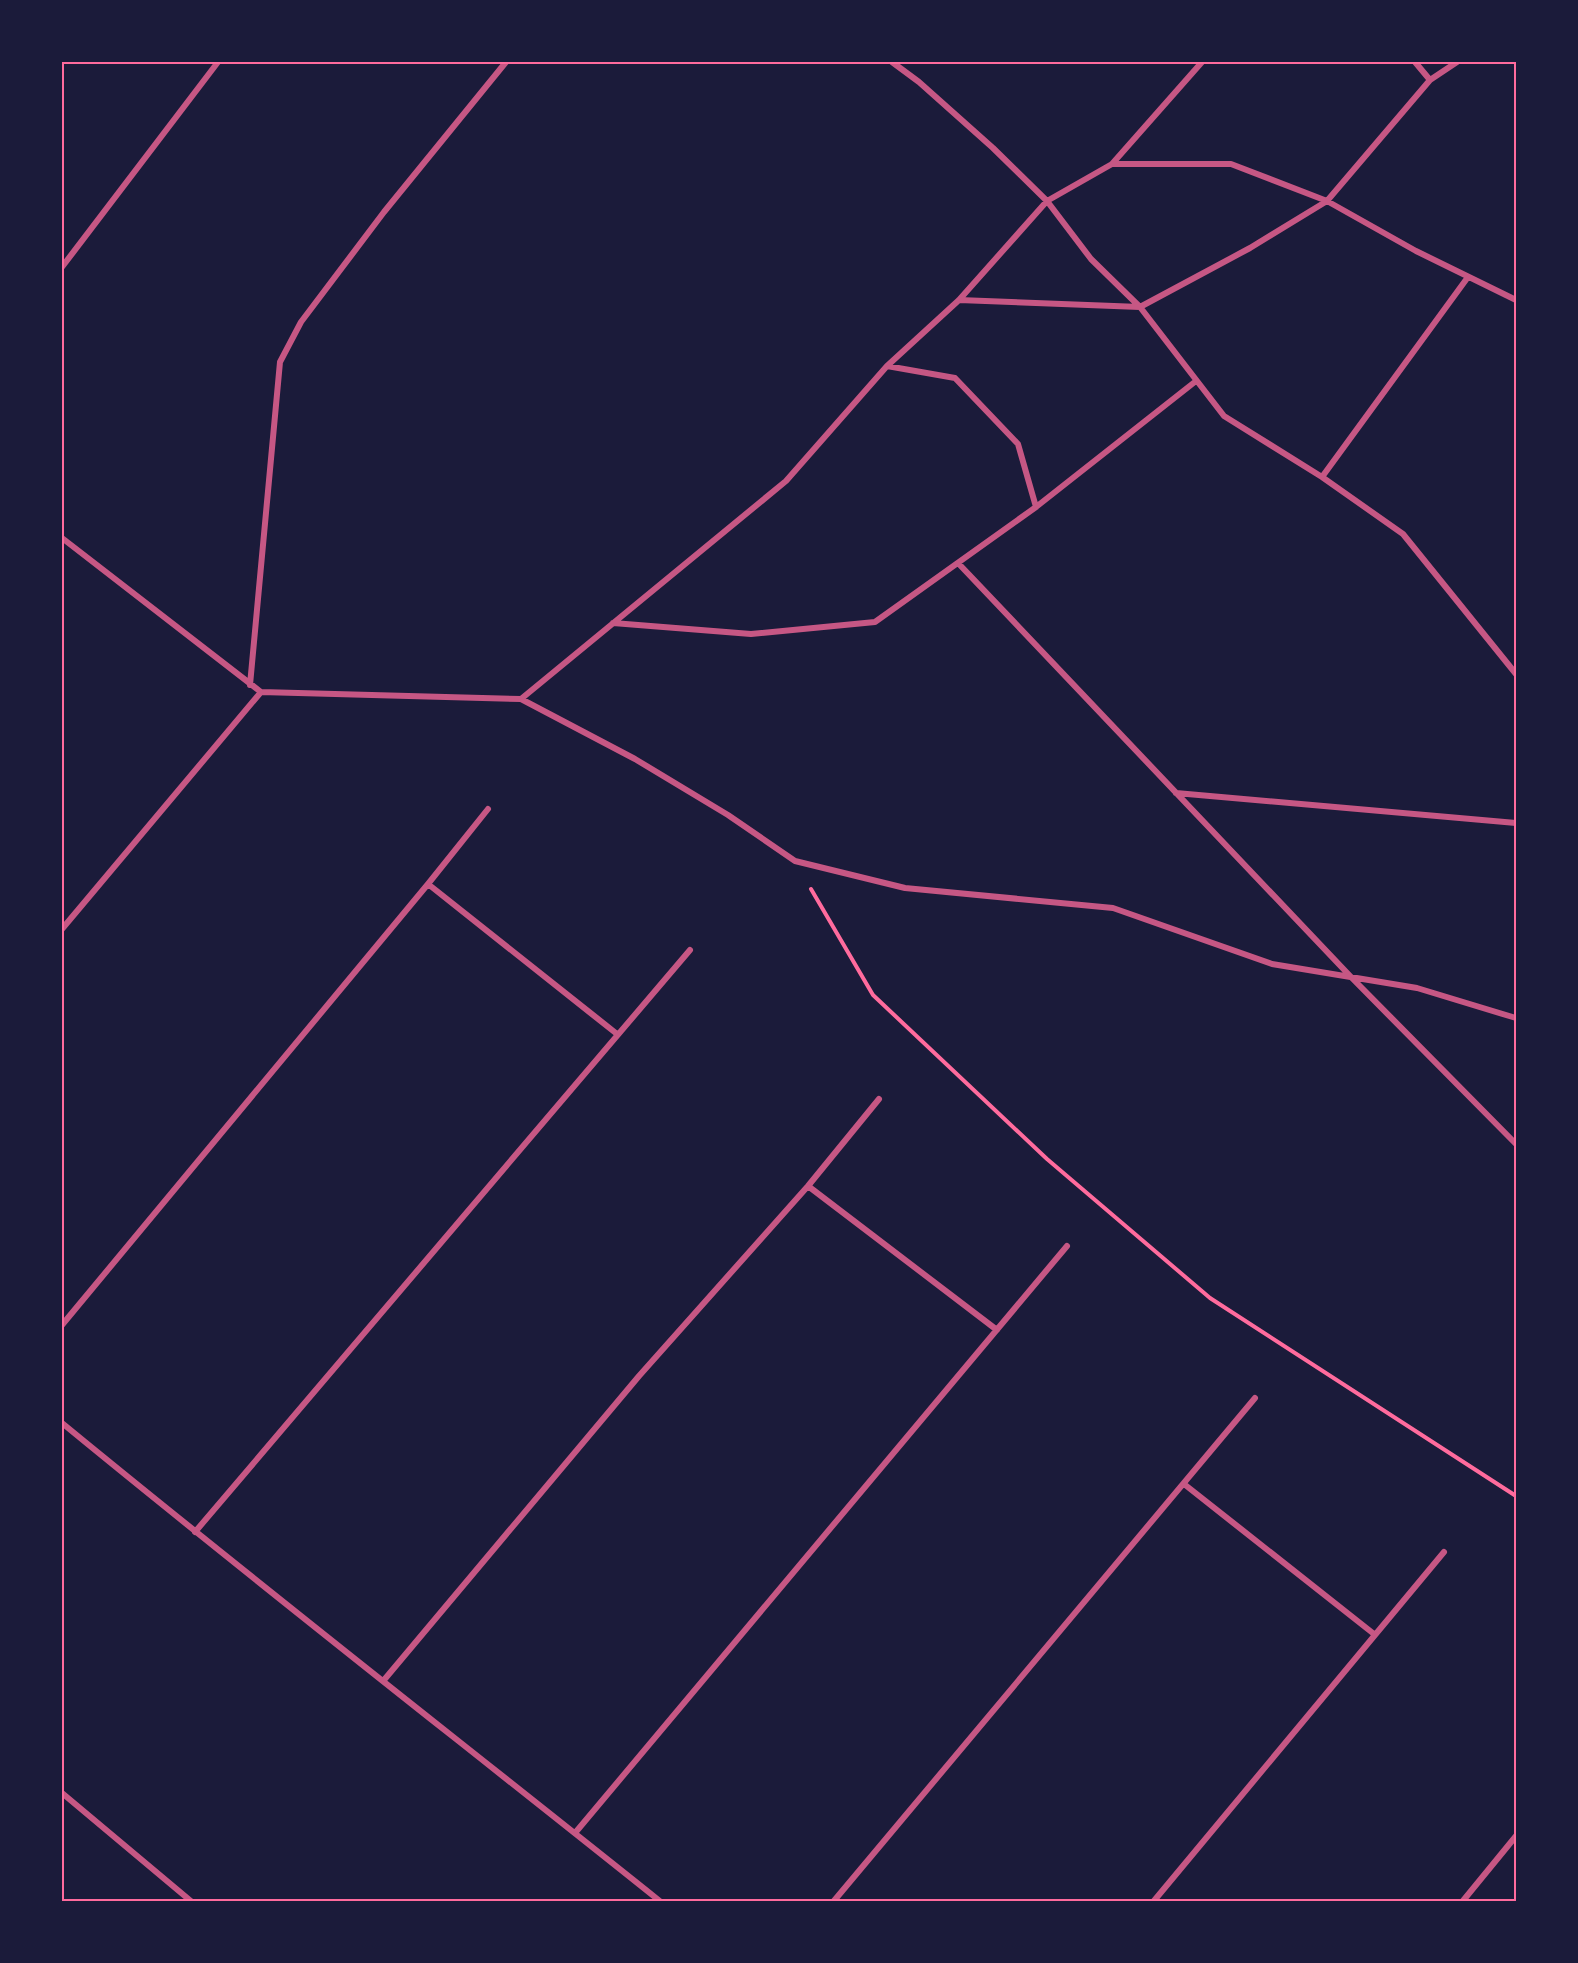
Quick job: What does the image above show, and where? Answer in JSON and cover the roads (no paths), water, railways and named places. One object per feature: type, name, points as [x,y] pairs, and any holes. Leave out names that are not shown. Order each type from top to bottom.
[{"type":"street","points":[[62,267],[219,62]]},
{"type":"street","points":[[250,685],[280,362],[301,322],[357,248],[506,62]]},
{"type":"street","points":[[892,62],[919,82],[993,147],[1047,201],[1091,259],[1140,307],[1224,416],[1322,477],[1403,534],[1516,674]]},
{"type":"street","points":[[521,699],[786,481],[887,366],[959,300],[1047,201],[1112,164],[1203,62]]},
{"type":"street","points":[[1415,62],[1430,80]]},
{"type":"street","points":[[959,300],[1140,307],[1250,248],[1327,201],[1430,80],[1457,62]]},
{"type":"street","points":[[1112,164],[1231,164],[1327,201],[1416,251],[1516,300]]},
{"type":"street","points":[[1322,477],[1468,276]]},
{"type":"street","points":[[887,366],[955,378],[1018,444],[1036,507]]},
{"type":"street","points":[[613,622],[751,634],[875,621],[1036,507],[1196,381]]},
{"type":"street","points":[[62,538],[261,692],[521,699],[635,759],[728,816],[795,861],[905,888],[1113,908],[1272,964],[1417,988],[1516,1018]]},
{"type":"street","points":[[958,563],[1351,977],[1516,1144]]},
{"type":"street","points":[[62,929],[261,692]]},
{"type":"street","points":[[1176,793],[1516,823]]},
{"type":"street","points":[[62,1325],[488,809]]},
{"type":"street","points":[[428,884],[617,1034]]},
{"type":"street","points":[[195,1532],[690,950]]},
{"type":"street","points":[[384,1680],[639,1376],[808,1186],[879,1098]]},
{"type":"street","points":[[808,1186],[997,1330]]},
{"type":"street","points":[[575,1833],[1067,1246]]},
{"type":"street","points":[[833,1902],[1255,1398]]},
{"type":"street","points":[[62,1422],[195,1532],[661,1902]]},
{"type":"street","points":[[1184,1484],[1374,1634]]},
{"type":"street","points":[[1153,1902],[1444,1552]]},
{"type":"street","points":[[62,1793],[192,1902]]},
{"type":"street","points":[[1462,1902],[1516,1836]]}]
